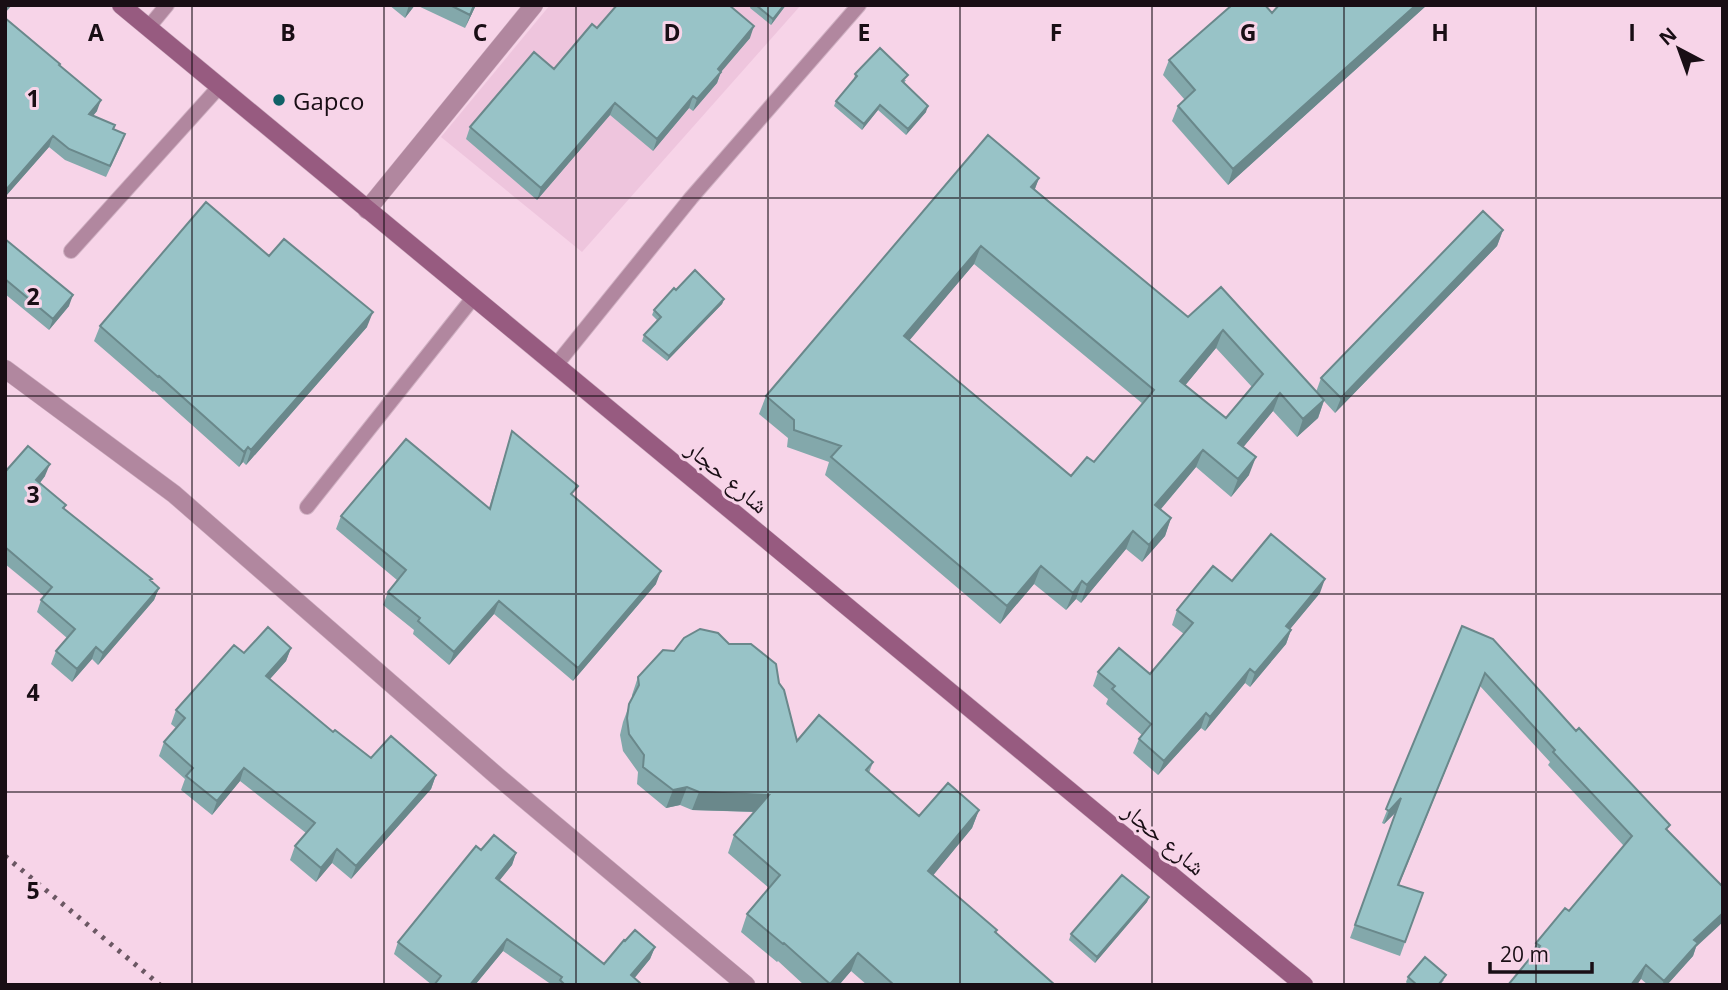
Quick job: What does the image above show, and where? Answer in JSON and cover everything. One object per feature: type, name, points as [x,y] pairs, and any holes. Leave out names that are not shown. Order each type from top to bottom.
[{"type":"street","name":"شارع حجار","points":[[121,5],[1304,985]]},
{"type":"street","points":[[367,210],[534,5]]},
{"type":"street","points":[[5,369],[174,494],[497,776],[746,985]]},
{"type":"lane","points":[[148,28],[167,5]]},
{"type":"lane","points":[[556,365],[691,198],[859,5]]},
{"type":"lane","points":[[71,251],[219,87]]},
{"type":"lane","points":[[307,507],[473,298]]},
{"type":"shaded area","points":[[550,5],[801,5],[582,252],[441,137]]},
{"type":"building","points":[[450,5],[474,5],[470,15]]},
{"type":"building","points":[[617,5],[729,5],[754,26],[718,69],[721,72],[697,99],[693,96],[657,139],[615,103],[541,188],[470,127],[534,52],[554,69],[592,24],[597,28]]},
{"type":"building","points":[[756,5],[784,5],[773,19]]},
{"type":"building","points":[[1232,5],[1265,5],[1272,13],[1279,5],[1416,5],[1233,169],[1178,106],[1195,90],[1169,60]]},
{"type":"building","points":[[5,18],[101,100],[89,114],[115,125],[113,129],[125,134],[110,166],[69,149],[53,136],[5,191]]},
{"type":"building","points":[[880,48],[908,75],[902,81],[928,106],[908,129],[880,105],[864,124],[836,101],[857,76],[855,74]]},
{"type":"building","points":[[988,135],[1039,178],[1031,187],[1188,317],[1221,287],[1324,400],[1303,419],[1280,393],[1238,443],[1256,457],[1238,479],[1203,450],[1155,505],[1171,518],[1149,545],[1133,531],[1087,585],[1082,581],[1073,593],[1041,566],[1007,606],[831,457],[841,446],[794,430],[794,420],[766,396]],"holes":[[[981,246],[1154,390],[1094,462],[1087,457],[1071,476],[904,336]],[[1223,330],[1263,374],[1226,418],[1180,381]]]},
{"type":"building","points":[[206,202],[269,256],[284,239],[373,312],[251,450],[248,447],[244,452],[100,326]]},
{"type":"building","points":[[1483,211],[1503,230],[1341,398],[1321,378]]},
{"type":"building","points":[[5,239],[73,295],[53,319],[5,279]]},
{"type":"building","points":[[695,270],[724,299],[669,356],[644,335],[661,317],[654,310]]},
{"type":"building","points":[[512,431],[578,486],[571,494],[661,571],[578,668],[499,601],[454,652],[418,621],[420,618],[388,592],[406,570],[341,516],[406,439],[490,509]]},
{"type":"building","points":[[28,446],[50,464],[36,480],[66,505],[63,508],[152,579],[150,580],[159,588],[103,653],[96,647],[77,669],[56,651],[75,629],[41,600],[52,587],[5,547],[5,472]]},
{"type":"building","points":[[1271,534],[1325,579],[1286,626],[1291,630],[1255,673],[1250,669],[1210,717],[1206,713],[1164,761],[1139,739],[1151,724],[1112,689],[1115,686],[1098,672],[1119,648],[1150,674],[1193,623],[1177,610],[1213,566],[1232,581]]},
{"type":"building","points":[[1462,626],[1493,639],[1576,731],[1579,728],[1670,825],[1666,829],[1723,887],[1723,913],[1694,940],[1698,943],[1664,981],[1646,965],[1631,985],[1508,985],[1540,946],[1536,943],[1565,908],[1569,911],[1632,836],[1553,752],[1555,750],[1485,673],[1398,885],[1423,893],[1405,942],[1355,925],[1401,798],[1389,811],[1386,809]]},
{"type":"building","points":[[268,627],[291,648],[266,676],[333,732],[335,730],[371,758],[391,736],[436,775],[356,866],[337,849],[321,868],[295,846],[315,823],[244,768],[217,801],[186,776],[193,768],[164,742],[185,718],[176,710],[234,645],[244,653]]},
{"type":"building","points":[[700,629],[718,633],[729,644],[751,644],[776,664],[779,683],[784,690],[797,741],[819,715],[873,762],[866,770],[919,816],[948,783],[979,810],[928,871],[997,930],[995,932],[1055,985],[894,985],[858,953],[830,984],[747,914],[780,875],[734,835],[769,795],[699,792],[687,787],[673,790],[643,767],[644,755],[629,734],[629,704],[639,685],[638,677],[663,650],[674,651],[684,638]]},
{"type":"building","points":[[494,835],[516,853],[496,878],[604,964],[635,930],[655,947],[631,975],[639,985],[565,985],[560,980],[562,977],[507,939],[470,985],[435,984],[441,976],[398,942],[476,846],[481,850]]},
{"type":"building","points":[[1122,875],[1149,897],[1097,957],[1071,934]]},
{"type":"building","points":[[1425,957],[1446,975],[1438,985],[1417,985],[1408,977]]},
{"type":"railway","points":[[5,856],[160,985]]},
{"type":"place","name":"Gapco","points":[[279,100]]}]
